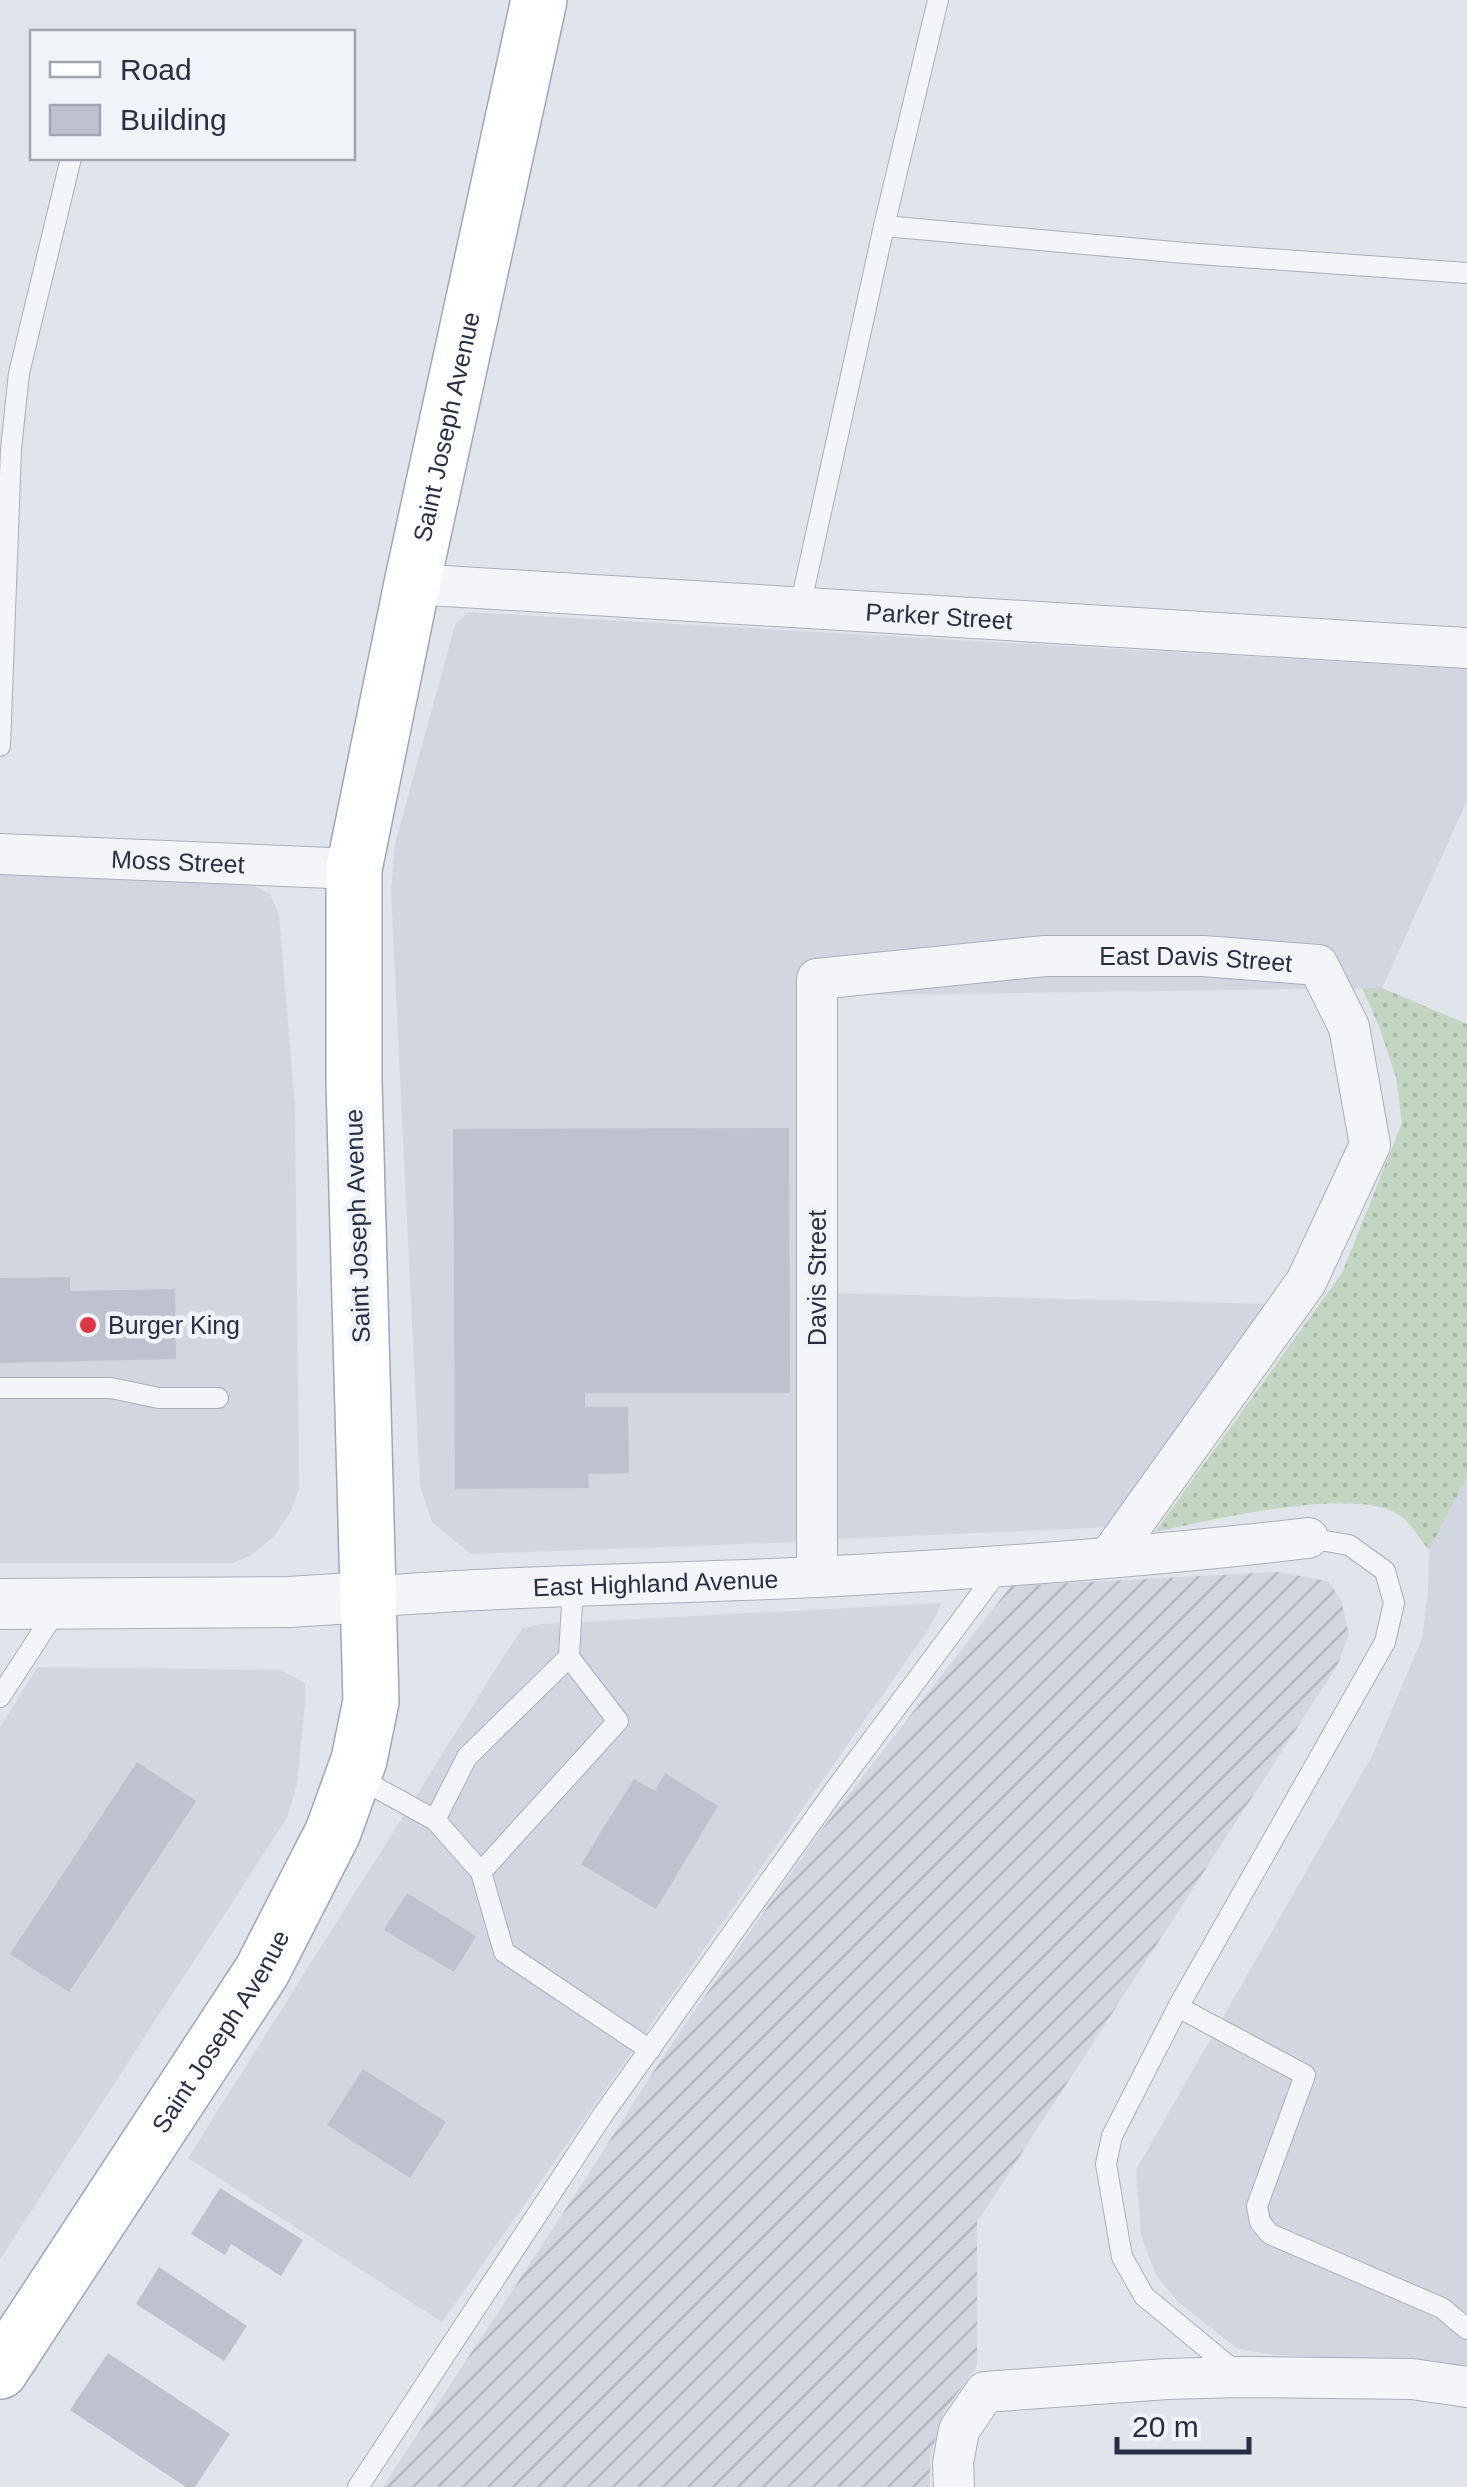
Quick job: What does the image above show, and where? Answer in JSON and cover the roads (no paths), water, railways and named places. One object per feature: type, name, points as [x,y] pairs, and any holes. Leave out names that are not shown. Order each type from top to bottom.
[{"type":"main road","name":"Saint Joseph Avenue","points":[[0,2371],[262,1972],[333,1832],[354,1775],[371,1701],[354,1102],[354,870],[539,0]]},
{"type":"street","name":"Parker Street","points":[[412,584],[1467,648]]},
{"type":"street","name":"Moss Street","points":[[0,854],[354,870]]},
{"type":"street","name":"East Davis Street","points":[[817,979],[1045,956],[1203,956],[1318,965],[1349,1027],[1370,1145],[1306,1282],[1110,1556]]},
{"type":"street","name":"Davis Street","points":[[817,979],[817,1577]]},
{"type":"street","name":"East Highland Avenue","points":[[0,1604],[289,1602],[471,1589],[817,1577],[1206,1550],[1308,1538]]},
{"type":"street","points":[[954,2487],[959,2430],[985,2392],[1167,2378],[1242,2377],[1412,2378],[1467,2387]]},
{"type":"lane","points":[[800,607],[938,0]]},
{"type":"lane","points":[[0,746],[5,489],[19,373],[70,160]]},
{"type":"lane","points":[[884,226],[1467,273]]},
{"type":"lane","points":[[0,1388],[111,1388],[160,1398],[218,1398]]},
{"type":"lane","points":[[1242,2377],[1144,2296],[1122,2257],[1106,2164],[1112,2136],[1178,2007],[1384,1642],[1394,1603],[1384,1571],[1349,1545],[1308,1538]]},
{"type":"lane","points":[[358,2487],[602,2116],[834,1791],[1002,1565]]},
{"type":"lane","points":[[482,1872],[618,1721],[569,1657],[574,1585]]},
{"type":"lane","points":[[0,1697],[60,1604]]},
{"type":"lane","points":[[435,1820],[467,1757],[569,1657]]},
{"type":"lane","points":[[354,1775],[435,1820],[482,1872],[504,1952],[650,2050]]},
{"type":"lane","points":[[1178,2007],[1305,2075],[1257,2206],[1260,2222],[1270,2234],[1442,2308],[1467,2329]]},
{"type":"place","name":"Burger King","points":[[88,1325]]}]
